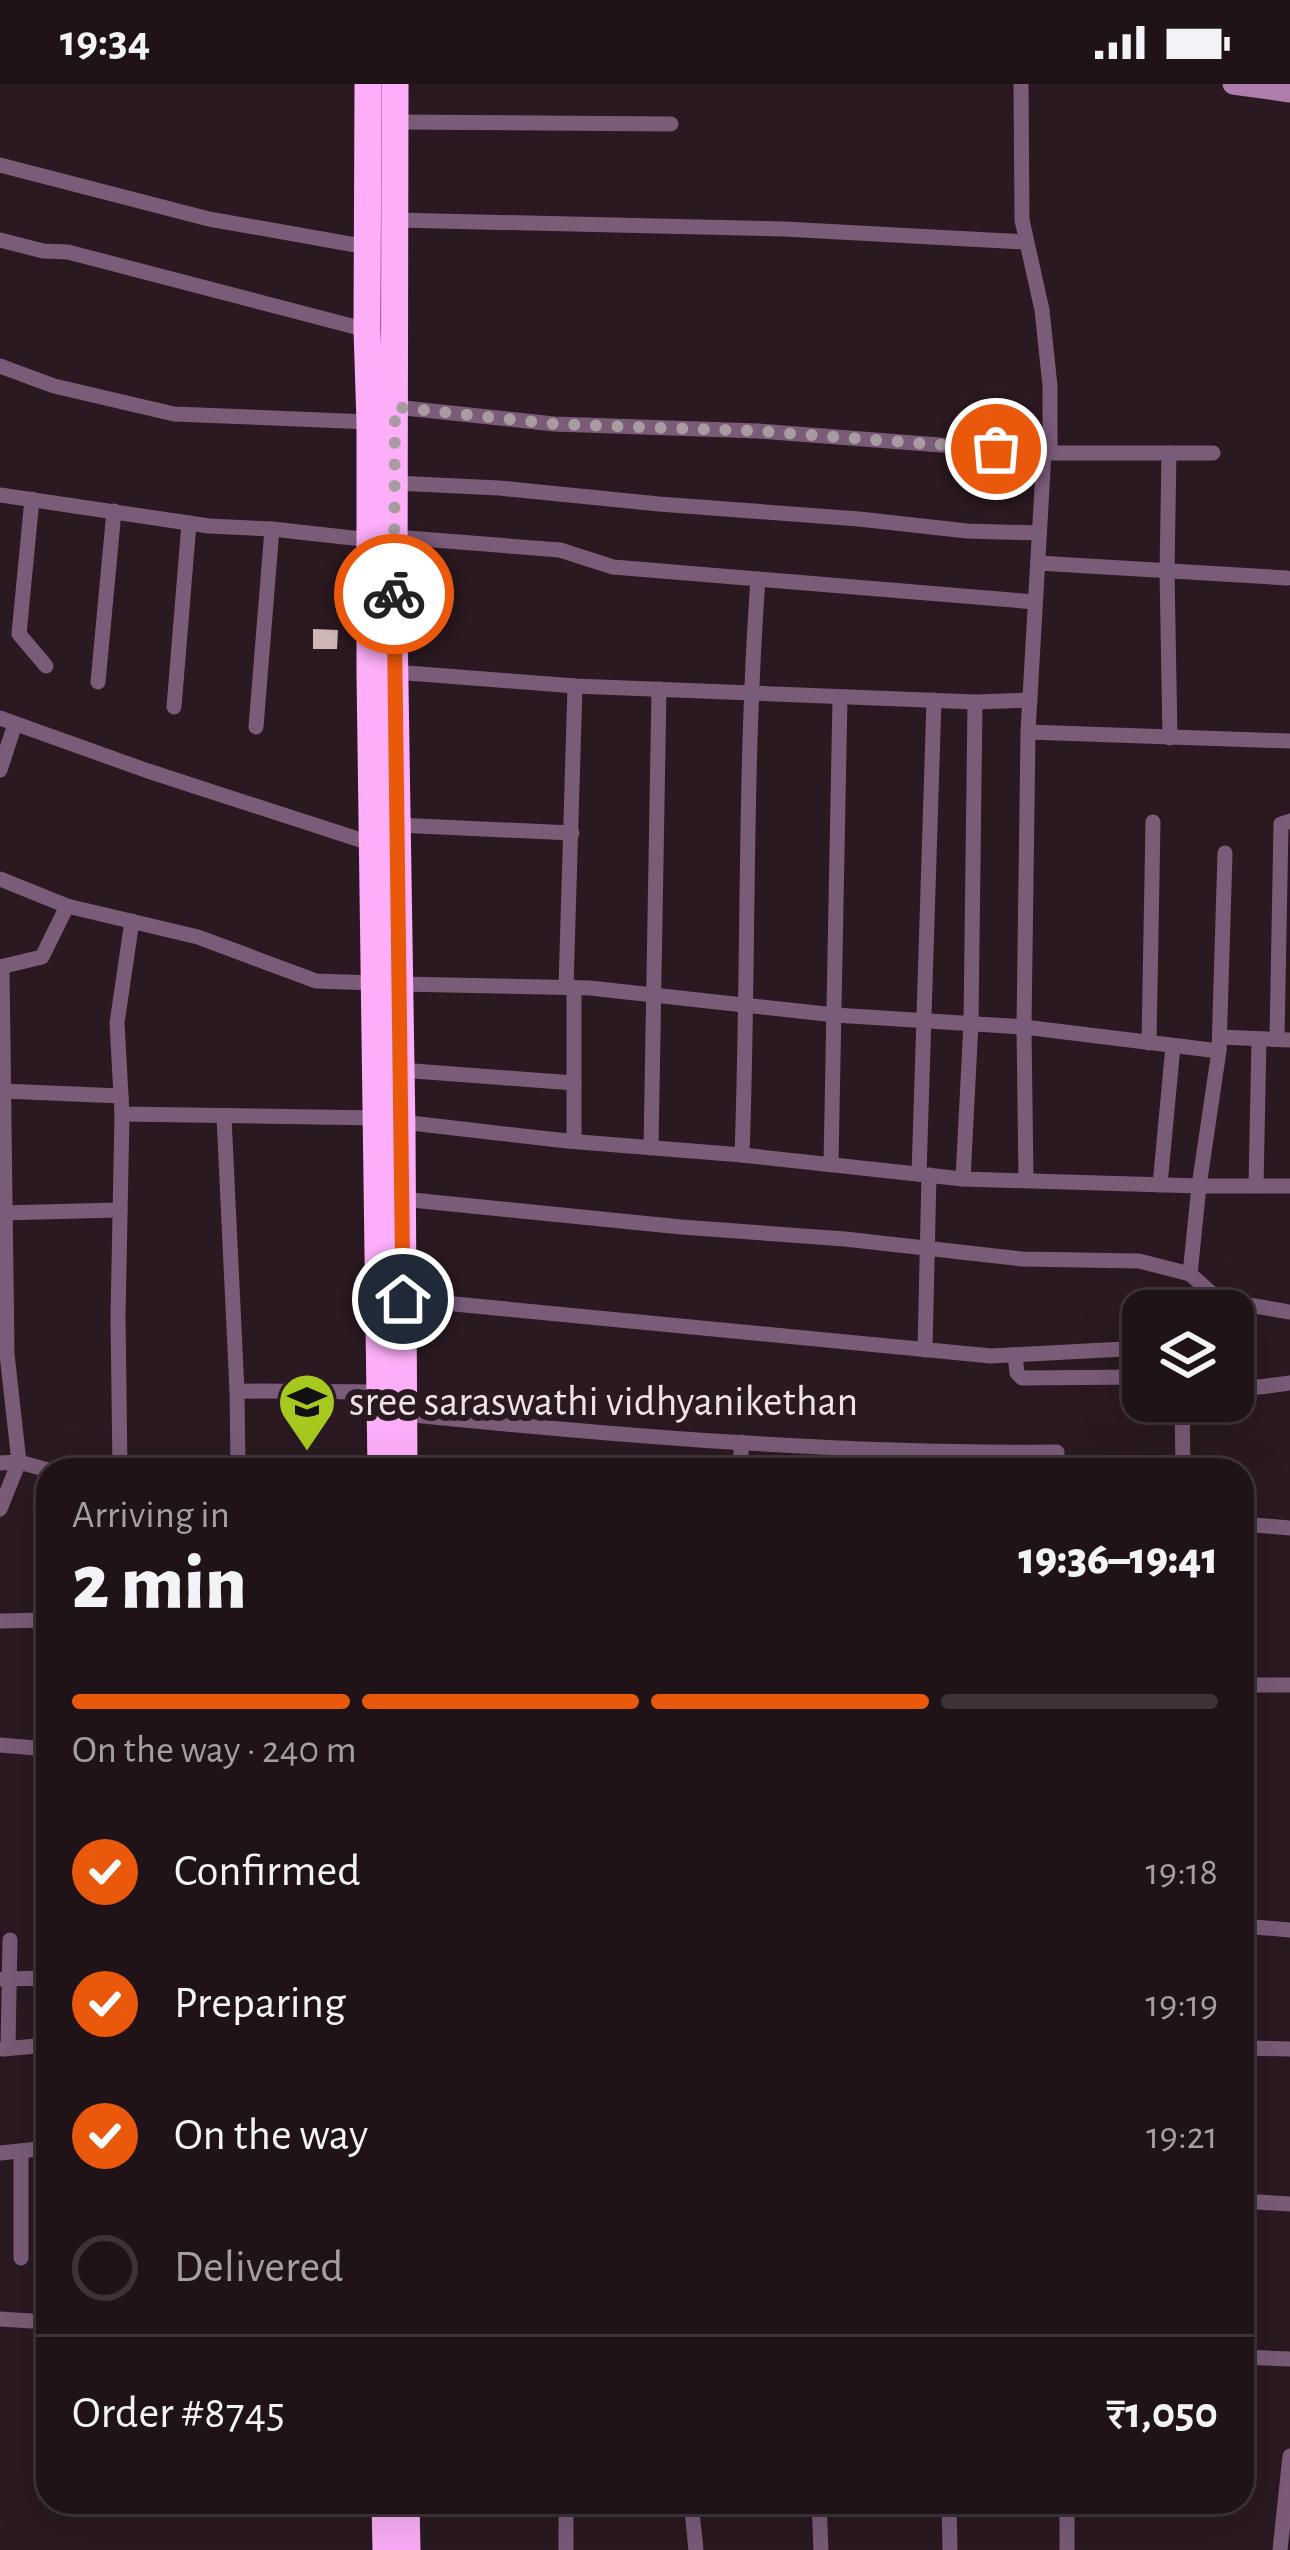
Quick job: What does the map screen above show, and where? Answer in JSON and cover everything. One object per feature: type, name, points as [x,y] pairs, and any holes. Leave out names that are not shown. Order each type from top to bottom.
[{"type":"highway","points":[[368,84],[370,422],[395,672],[397,825],[387,983],[396,1399],[403,1458]]},
{"type":"highway","points":[[384,1458],[396,1399],[403,1299],[402,1199],[389,1120],[401,1070],[373,844],[383,538],[395,483],[395,84]]},
{"type":"highway","points":[[385,2514],[386,2550]]},
{"type":"highway","points":[[406,2514],[407,2550]]},
{"type":"street","points":[[1021,84],[1022,220],[1042,310],[1050,386],[1028,732],[1026,1180]]},
{"type":"street","points":[[1234,84],[1290,92]]},
{"type":"street","points":[[396,122],[671,124]]},
{"type":"street","points":[[0,165],[209,219],[368,247]]},
{"type":"street","points":[[396,220],[784,229],[1025,242]]},
{"type":"street","points":[[0,241],[68,252],[367,330]]},
{"type":"street","points":[[0,366],[54,386],[174,414],[370,422]]},
{"type":"street","points":[[395,407],[554,424],[758,431],[1047,453],[1213,453]]},
{"type":"street","points":[[1169,453],[1170,738]]},
{"type":"street","points":[[395,483],[1039,533]]},
{"type":"street","points":[[0,495],[189,523],[541,547],[613,567],[1035,602]]},
{"type":"street","points":[[32,499],[19,634],[46,666]]},
{"type":"street","points":[[98,682],[114,511]]},
{"type":"street","points":[[175,707],[189,523]]},
{"type":"street","points":[[256,727],[272,529]]},
{"type":"street","points":[[1037,563],[1287,578]]},
{"type":"street","points":[[742,1155],[750,693],[758,579]]},
{"type":"street","points":[[395,672],[575,686],[975,702],[1030,700]]},
{"type":"street","points":[[574,1142],[570,987],[575,686]]},
{"type":"street","points":[[651,1148],[659,689]]},
{"type":"street","points":[[831,1163],[840,697]]},
{"type":"street","points":[[925,1350],[923,1020],[934,700]]},
{"type":"street","points":[[964,1179],[975,702]]},
{"type":"street","points":[[0,770],[8,721],[148,772],[373,844]]},
{"type":"street","points":[[1028,732],[1290,741]]},
{"type":"street","points":[[0,879],[68,906],[198,937],[316,981],[570,987],[835,1015],[1024,1027],[1173,1046],[1219,1044],[1284,1039],[1281,824],[1290,821]]},
{"type":"street","points":[[1149,1043],[1153,822]]},
{"type":"street","points":[[397,825],[572,833]]},
{"type":"street","points":[[1190,1274],[1219,1044],[1225,853]]},
{"type":"street","points":[[0,1509],[19,1462],[3,1328],[1,968],[41,957],[68,906]]},
{"type":"street","points":[[120,1458],[122,1114],[117,1023],[132,921]]},
{"type":"street","points":[[1256,1186],[1259,1039]]},
{"type":"street","points":[[1160,1185],[1173,1046]]},
{"type":"street","points":[[401,1070],[574,1082]]},
{"type":"street","points":[[3,1091],[121,1096]]},
{"type":"street","points":[[122,1114],[389,1120],[964,1179],[1290,1186]]},
{"type":"street","points":[[224,1117],[238,1458]]},
{"type":"street","points":[[402,1199],[1022,1259],[1138,1261],[1190,1274],[1208,1290]]},
{"type":"street","points":[[3,1213],[120,1210]]},
{"type":"street","points":[[403,1299],[991,1356],[1122,1349]]},
{"type":"street","points":[[1254,1309],[1290,1312]]},
{"type":"street","points":[[1015,1354],[1022,1378],[1122,1378]]},
{"type":"street","points":[[1254,1386],[1290,1383]]},
{"type":"street","points":[[237,1391],[396,1399],[632,1437],[947,1453],[1057,1452],[1057,1458]]},
{"type":"street","points":[[1182,1422],[1183,1458]]},
{"type":"street","points":[[741,1442],[741,1458]]},
{"type":"street","points":[[0,1463],[36,1467]]},
{"type":"street","points":[[1254,1525],[1290,1528]]},
{"type":"street","points":[[0,1621],[36,1620]]},
{"type":"street","points":[[1254,1685],[1290,1685]]},
{"type":"street","points":[[0,1745],[36,1748]]},
{"type":"street","points":[[1254,1927],[1290,1930]]},
{"type":"street","points":[[10,1940],[4,1979],[4,2049],[36,2046]]},
{"type":"street","points":[[4,1979],[36,1978]]},
{"type":"street","points":[[1254,2048],[1290,2049]]},
{"type":"street","points":[[0,2153],[36,2149]]},
{"type":"street","points":[[21,2151],[21,2258]]},
{"type":"street","points":[[1254,2201],[1290,2204]]},
{"type":"street","points":[[0,2319],[36,2321]]},
{"type":"street","points":[[1254,2358],[1290,2359]]},
{"type":"street","points":[[1280,2550],[1286,2530],[1290,2456]]},
{"type":"street","points":[[566,2514],[566,2550]]},
{"type":"street","points":[[692,2514],[696,2550]]},
{"type":"street","points":[[820,2514],[821,2550]]},
{"type":"street","points":[[949,2514],[950,2550]]},
{"type":"street","points":[[1067,2514],[1067,2550]]},
{"type":"building","points":[[313,629],[338,630],[337,649],[313,649]]},
{"type":"way so far","points":[[394,594],[395,407],[554,424],[758,431],[996,449]]},
{"type":"place","name":"sree saraswathi vidhyanikethan","points":[[307,1453]]},
{"type":"route","points":[[394,594],[403,1299]]}]
